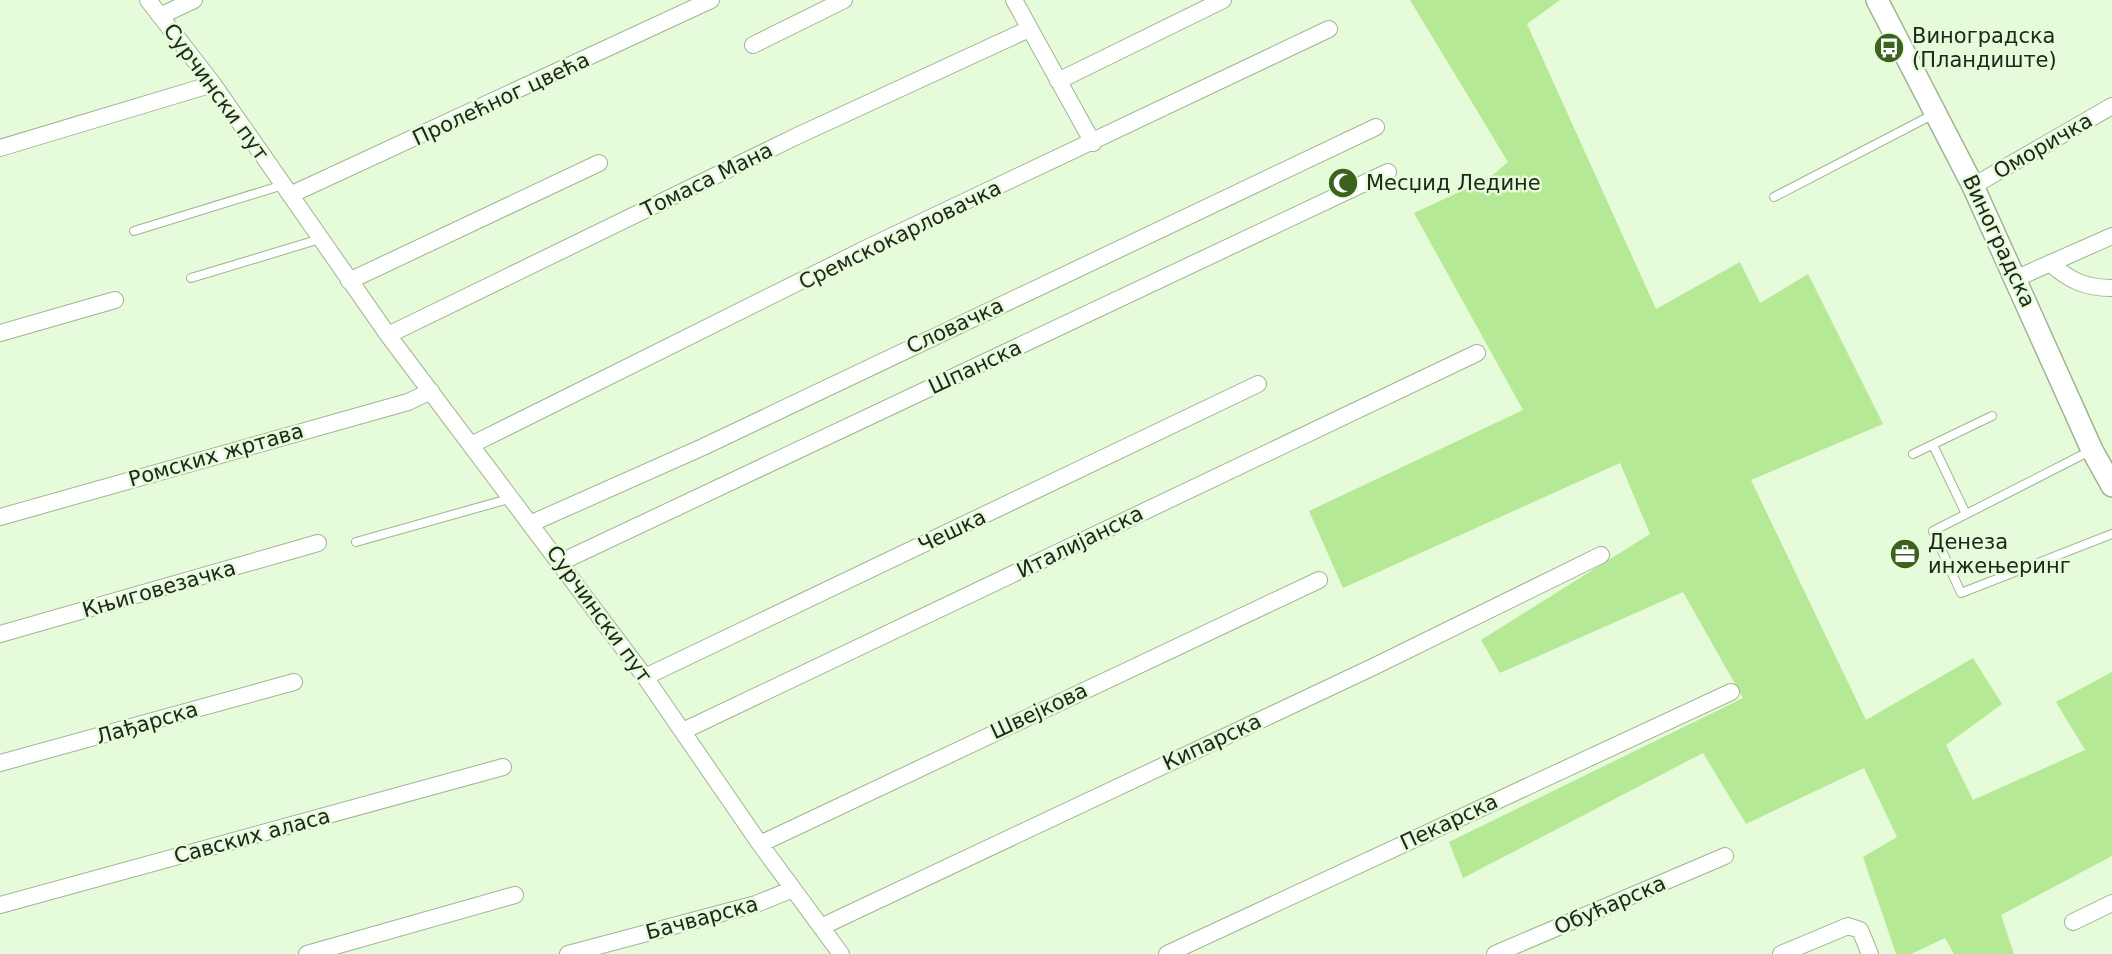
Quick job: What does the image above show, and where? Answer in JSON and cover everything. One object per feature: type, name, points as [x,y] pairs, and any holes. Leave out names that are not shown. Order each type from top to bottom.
[{"type":"street","name":"Сурчински пут","points":[[148,0],[213,84],[388,335],[532,523],[645,677],[760,844],[841,954]]},
{"type":"street","points":[[160,16],[194,0]]},
{"type":"street","name":"Пролећног цвећа","points":[[287,190],[711,0]]},
{"type":"street","points":[[753,45],[844,0]]},
{"type":"street","points":[[1014,0],[1093,143]]},
{"type":"street","points":[[1058,81],[1223,0]]},
{"type":"street","name":"Виноградска","points":[[1877,0],[1938,113],[2017,278],[2092,450],[2112,486]]},
{"type":"street","name":"Томаса Мана","points":[[388,335],[797,136],[1029,29]]},
{"type":"street","name":"Сремскокарловачка","points":[[471,445],[869,247],[1329,29]]},
{"type":"street","points":[[0,148],[213,84]]},
{"type":"street","name":"Оморичка","points":[[1973,186],[2112,106]]},
{"type":"street","name":"Словачка","points":[[532,523],[703,447],[1376,127]]},
{"type":"street","points":[[349,281],[599,163]]},
{"type":"street","name":"Шпанска","points":[[561,562],[1388,172]]},
{"type":"street","points":[[2017,278],[2112,236]]},
{"type":"street","points":[[2050,263],[2066,277],[2082,285],[2112,288]]},
{"type":"street","points":[[0,333],[115,300]]},
{"type":"street","name":"Италијанска","points":[[683,731],[1477,352]]},
{"type":"street","name":"Чешка","points":[[645,677],[1258,384]]},
{"type":"street","name":"Ромских жртава","points":[[0,517],[408,402],[431,391]]},
{"type":"street","name":"Књиговезачка","points":[[0,634],[318,543]]},
{"type":"street","name":"Кипарска","points":[[821,927],[1373,667],[1601,555]]},
{"type":"street","name":"Швејкова","points":[[760,844],[1319,580]]},
{"type":"street","name":"Лађарска","points":[[0,764],[294,682]]},
{"type":"street","name":"Пекарска","points":[[1167,954],[1731,692]]},
{"type":"street","name":"Савских аласа","points":[[0,905],[503,767]]},
{"type":"street","name":"Обућарска","points":[[1495,954],[1725,856]]},
{"type":"street","name":"Бачварска","points":[[568,954],[756,904],[793,889]]},
{"type":"street","points":[[307,954],[515,895]]},
{"type":"street","points":[[2073,922],[2112,903]]},
{"type":"street","points":[[1780,954],[1846,927],[1857,928],[1862,933],[1870,954]]},
{"type":"lane","points":[[1774,197],[1938,113]]},
{"type":"lane","name":"Сурчински пут","points":[[134,231],[287,190]]},
{"type":"lane","points":[[191,278],[320,239]]},
{"type":"lane","points":[[1913,454],[1992,416]]},
{"type":"lane","points":[[1933,445],[1966,514]]},
{"type":"lane","points":[[2092,450],[1933,531],[1961,593],[2112,534]]},
{"type":"lane","points":[[356,542],[512,498]]},
{"type":"green space","points":[[1410,0],[1560,0],[1527,24],[1656,309],[1740,262],[1760,303],[1808,274],[1883,424],[1751,480],[1866,720],[1973,658],[2002,704],[1946,745],[1973,800],[2085,750],[2056,702],[2112,672],[2112,856],[2001,915],[2014,954],[1954,954],[1945,938],[1911,954],[1896,954],[1863,857],[1897,837],[1864,768],[1746,824],[1703,753],[1463,878],[1449,842],[1743,698],[1683,592],[1500,673],[1481,640],[1650,534],[1620,463],[1343,588],[1309,511],[1523,410],[1414,213],[1489,178],[1508,162]]},
{"type":"place","name":"Виноградска (Пландиште)","points":[[1889,48]]},
{"type":"place","name":"Месџид Ледине","points":[[1343,183]]},
{"type":"place","name":"Денеза инжењеринг","points":[[1905,554]]}]
